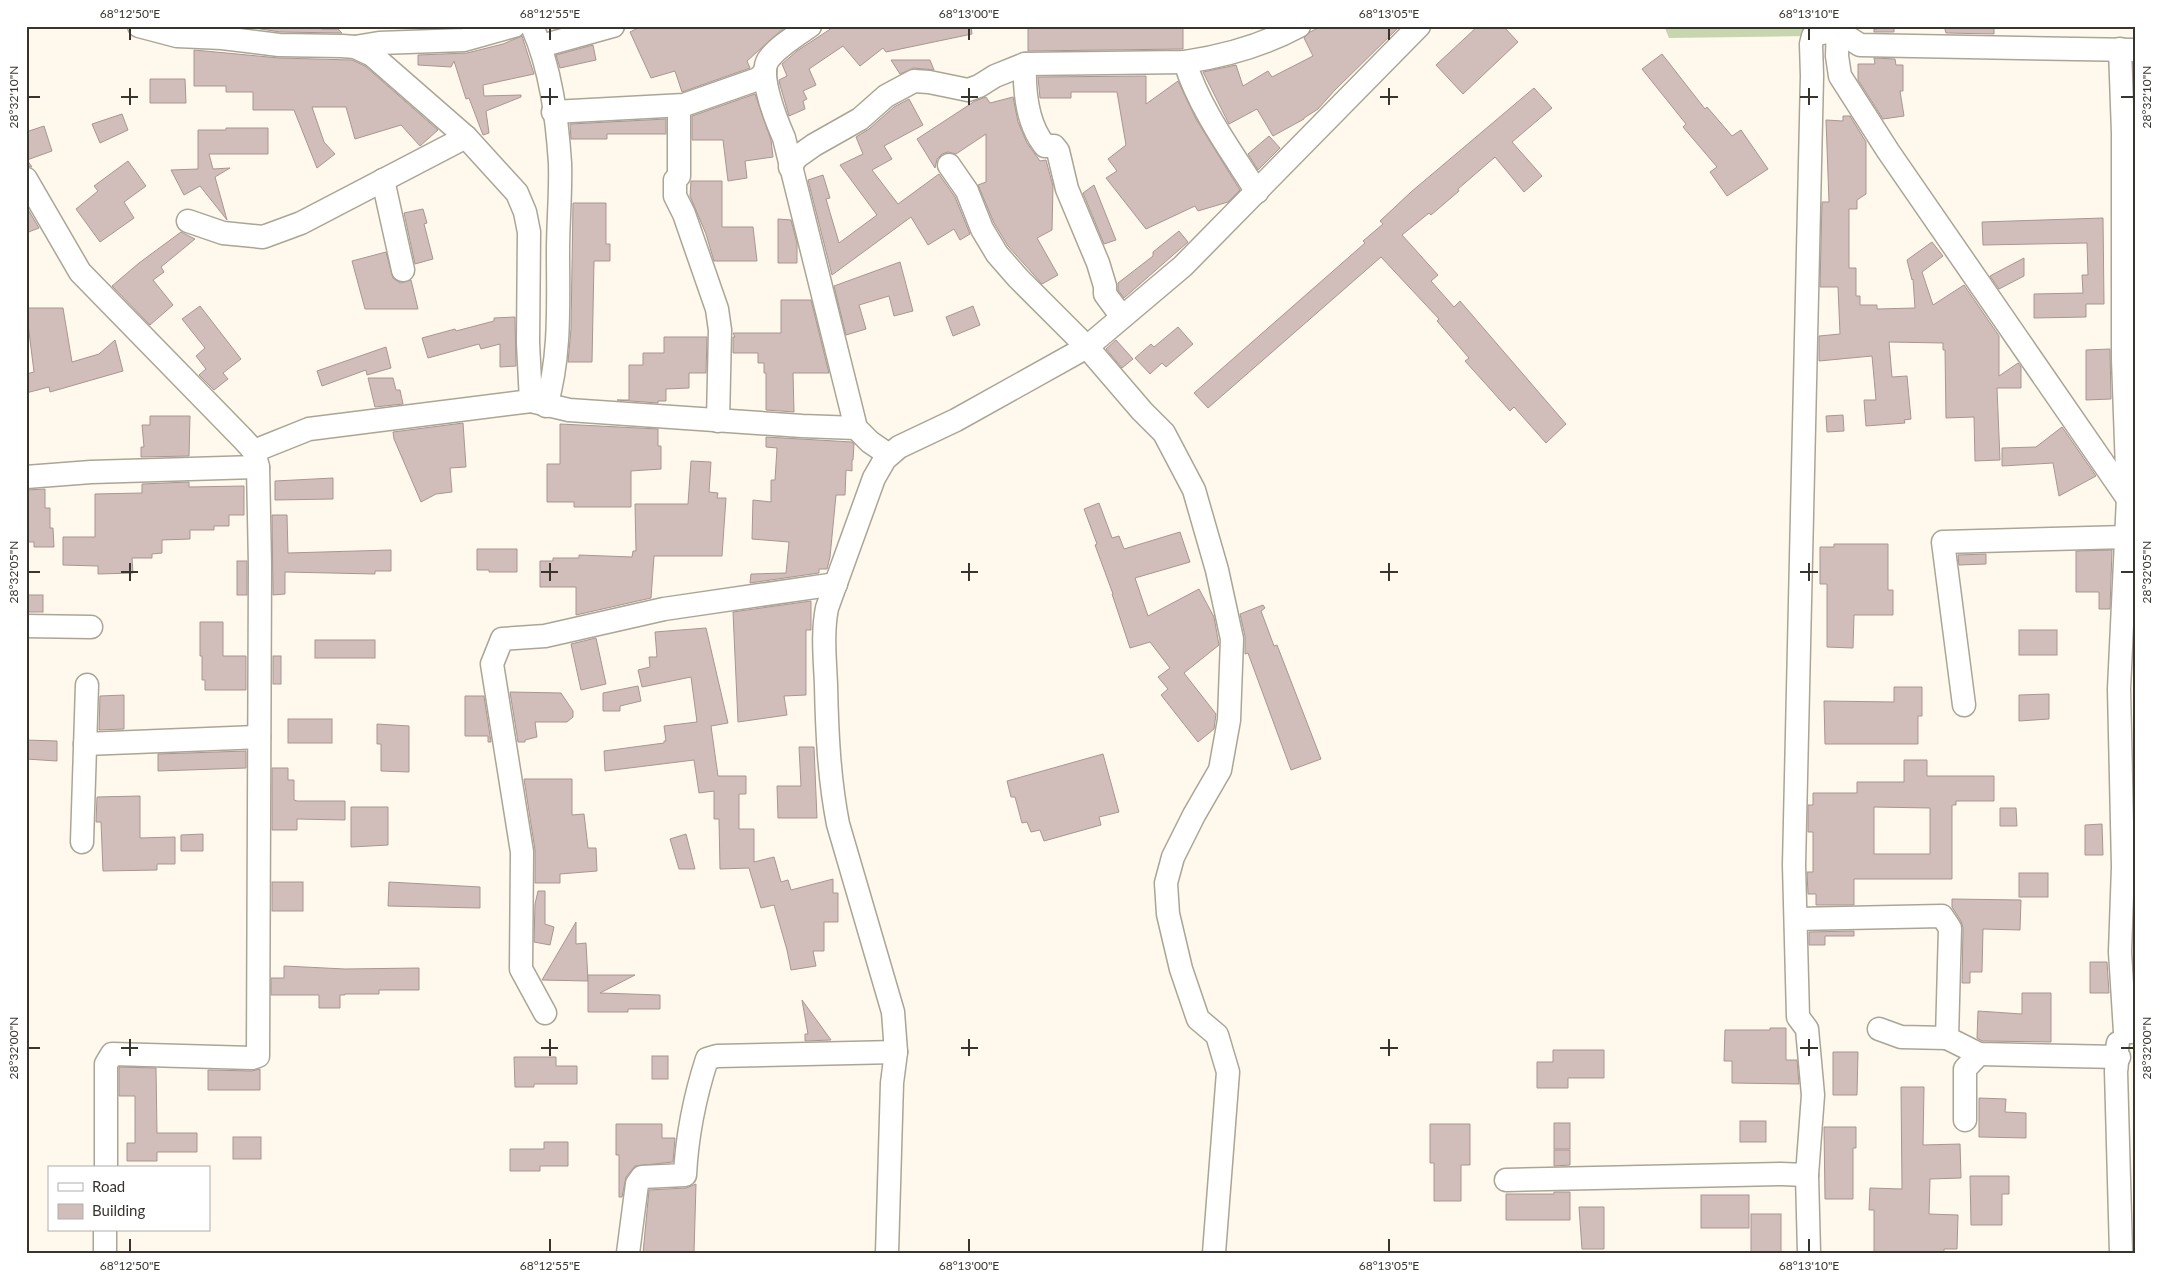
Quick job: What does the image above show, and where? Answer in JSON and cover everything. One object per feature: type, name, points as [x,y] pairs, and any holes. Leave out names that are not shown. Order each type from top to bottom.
[{"type":"street","points":[[139,26],[177,36],[222,38],[260,35],[355,48],[372,55],[466,137],[517,193],[525,212],[529,232],[528,343],[538,403]]},
{"type":"street","points":[[355,48],[379,43],[464,40],[514,26]]},
{"type":"street","points":[[538,403],[553,382],[558,320],[560,164],[550,82],[537,36],[614,26]]},
{"type":"street","points":[[810,26],[781,47],[767,61],[765,72],[769,100],[784,138],[856,428],[870,442],[889,455]]},
{"type":"street","points":[[790,167],[797,157],[808,149],[860,119],[886,96],[914,81],[968,90],[995,76],[1025,64],[1185,62],[1243,50],[1266,42],[1299,26]]},
{"type":"street","points":[[887,1253],[892,1083],[896,1052],[893,1012],[838,824],[832,796],[828,752],[824,622],[874,478],[889,455],[899,447],[956,420],[1087,347],[1183,266],[1419,26]]},
{"type":"street","points":[[1838,29],[1837,56],[1840,76],[1888,151],[2131,503]]},
{"type":"street","points":[[1808,1253],[1807,1175],[1813,1095],[1807,1029],[1798,1017],[1794,865],[1812,76],[1811,44],[1813,36],[1838,29],[1860,45],[2127,49],[2123,133],[2123,359],[2131,503],[2126,537],[2119,689],[2123,867],[2120,952],[2130,1032],[2117,1046],[2119,1057],[2116,1071],[2120,1253]]},
{"type":"street","points":[[1185,62],[1190,78],[1212,119],[1257,192]]},
{"type":"street","points":[[1025,64],[1028,102],[1034,128],[1045,146],[1054,146],[1058,151],[1067,189],[1098,264],[1105,286],[1105,294],[1122,317]]},
{"type":"street","points":[[554,112],[679,106],[758,79],[765,72]]},
{"type":"street","points":[[679,106],[679,176],[675,180],[675,196],[684,214],[717,309],[720,330],[718,421]]},
{"type":"street","points":[[188,221],[223,233],[263,237],[301,223],[466,137]]},
{"type":"street","points":[[949,165],[967,191],[982,228],[997,254],[1018,278],[1087,347],[1142,411],[1164,433],[1194,490],[1217,570],[1232,639],[1229,720],[1220,770],[1173,857],[1166,883],[1168,914],[1181,969],[1198,1019],[1217,1035],[1228,1072],[1214,1253]]},
{"type":"street","points":[[26,179],[80,272],[256,459],[260,565],[258,1056],[252,1058],[112,1054],[106,1064],[106,1166]]},
{"type":"street","points":[[383,180],[403,270]]},
{"type":"street","points":[[26,477],[256,459],[309,429],[538,403],[569,410],[718,421],[856,428]]},
{"type":"street","points":[[1964,705],[1944,542],[2126,537]]},
{"type":"street","points":[[545,1014],[521,969],[522,852],[492,664],[502,639],[545,636],[664,609],[836,584]]},
{"type":"street","points":[[26,626],[91,627]]},
{"type":"street","points":[[82,842],[87,685]]},
{"type":"street","points":[[85,744],[259,737]]},
{"type":"street","points":[[1796,919],[1942,916],[1950,928],[1947,1038]]},
{"type":"street","points":[[1879,1029],[1901,1037],[1947,1038],[1979,1054],[2119,1057]]},
{"type":"street","points":[[628,1253],[637,1184],[642,1177],[685,1175],[686,1154],[700,1081],[707,1059],[717,1056],[896,1052]]},
{"type":"street","points":[[1965,1120],[1965,1069],[1979,1054]]},
{"type":"street","points":[[1506,1180],[1807,1175]]},
{"type":"street","points":[[105,1232],[105,1253]]},
{"type":"green space","points":[[1664,26],[1821,26],[1809,36],[1669,38]]},
{"type":"building","points":[[242,26],[322,26],[322,29],[338,29],[342,33],[280,32]]},
{"type":"building","points":[[418,26],[464,26],[418,28]]},
{"type":"building","points":[[642,26],[786,26],[747,61],[750,68],[682,92],[675,71],[651,78],[630,32]]},
{"type":"building","points":[[835,26],[971,26],[972,34],[886,52],[883,48],[860,66],[843,46],[809,69],[816,85],[803,91],[807,99],[803,101],[805,109],[789,116],[779,80],[787,76],[782,64],[797,51]]},
{"type":"building","points":[[1028,26],[1183,26],[1183,49],[1028,51]]},
{"type":"building","points":[[1322,26],[1400,26],[1318,109],[1304,119],[1273,136],[1257,109],[1229,124],[1203,72],[1236,65],[1243,86],[1268,71],[1272,77],[1313,56],[1304,38],[1310,32]]},
{"type":"building","points":[[1478,26],[1503,26],[1518,42],[1463,94],[1436,65]]},
{"type":"building","points":[[1877,26],[1894,26],[1894,32],[1874,32]]},
{"type":"building","points":[[1944,26],[1994,26],[1994,34],[1946,33]]},
{"type":"building","points":[[522,36],[534,74],[483,85],[484,96],[521,95],[521,97],[486,111],[489,133],[483,135],[469,98],[466,99],[454,61],[451,67],[418,65],[418,55],[467,53],[503,44]]},
{"type":"building","points":[[593,45],[596,60],[560,68],[556,55]]},
{"type":"building","points":[[194,50],[279,58],[352,60],[365,66],[438,130],[420,146],[401,125],[355,139],[346,107],[312,107],[324,142],[335,154],[317,168],[294,110],[253,110],[253,92],[226,92],[226,86],[194,86]]},
{"type":"building","points":[[1662,54],[1705,109],[1707,107],[1732,136],[1741,130],[1768,169],[1727,196],[1710,172],[1717,167],[1683,127],[1686,124],[1642,69]]},
{"type":"building","points":[[1874,58],[1895,59],[1896,65],[1903,65],[1903,91],[1900,91],[1904,116],[1883,119],[1858,80],[1858,64],[1875,64]]},
{"type":"building","points":[[891,60],[930,60],[934,70],[914,68],[900,74]]},
{"type":"building","points":[[1146,76],[1146,104],[1178,81],[1196,119],[1240,190],[1228,202],[1198,211],[1195,206],[1146,229],[1106,178],[1117,171],[1108,159],[1126,145],[1117,92],[1071,92],[1071,98],[1040,98],[1038,77]]},
{"type":"building","points":[[150,79],[185,79],[186,103],[150,103]]},
{"type":"building","points":[[1534,88],[1552,108],[1512,142],[1542,176],[1524,192],[1495,157],[1431,215],[1429,213],[1402,235],[1438,275],[1431,281],[1454,307],[1460,301],[1566,424],[1546,443],[1514,407],[1510,411],[1465,361],[1469,358],[1437,321],[1439,319],[1381,257],[1208,408],[1194,393],[1365,243],[1363,241],[1383,224],[1380,221],[1411,192]]},
{"type":"building","points":[[755,94],[771,140],[773,157],[745,161],[747,178],[728,181],[723,140],[692,140],[692,116]]},
{"type":"building","points":[[986,97],[990,103],[1013,97],[1018,122],[1027,143],[1040,161],[1046,160],[1053,186],[1052,230],[1037,238],[1058,275],[1042,284],[1008,246],[994,223],[978,185],[986,182],[986,134],[956,154],[948,152],[942,154],[937,159],[935,168],[917,139],[975,101]]},
{"type":"building","points":[[909,99],[923,125],[884,146],[892,159],[872,170],[898,204],[939,174],[955,197],[970,234],[960,240],[954,229],[928,245],[911,217],[832,275],[808,180],[823,175],[830,198],[826,199],[839,243],[877,215],[840,165],[863,154],[856,137],[869,129],[894,107]]},
{"type":"building","points":[[122,114],[128,130],[100,143],[92,124]]},
{"type":"building","points":[[1843,116],[1850,116],[1866,142],[1866,194],[1857,200],[1857,209],[1849,209],[1849,268],[1856,268],[1856,296],[1860,296],[1860,305],[1877,305],[1877,309],[1915,308],[1913,279],[1907,260],[1932,242],[1943,256],[1922,272],[1933,305],[1964,285],[1999,336],[1999,376],[2018,363],[2021,367],[2021,388],[1997,388],[2000,460],[1975,461],[1974,417],[1946,418],[1945,350],[1943,350],[1943,343],[1889,342],[1892,377],[1907,376],[1911,419],[1904,420],[1905,423],[1866,426],[1864,400],[1876,400],[1872,356],[1819,361],[1819,336],[1840,334],[1838,287],[1820,287],[1822,202],[1829,202],[1826,120],[1843,121]]},
{"type":"building","points":[[666,119],[666,134],[607,134],[607,139],[571,139],[570,124]]},
{"type":"building","points":[[44,126],[52,151],[27,160],[32,167],[26,166],[26,132]]},
{"type":"building","points":[[226,128],[268,128],[268,154],[209,154],[213,169],[230,168],[215,177],[227,220],[200,186],[184,195],[171,170],[198,169],[198,130],[226,130]]},
{"type":"building","points":[[1269,136],[1280,148],[1258,170],[1248,154]]},
{"type":"building","points":[[128,161],[146,186],[124,202],[134,218],[100,242],[76,209],[98,191],[94,186]]},
{"type":"building","points":[[691,181],[722,181],[722,227],[753,227],[757,261],[714,261],[706,234],[690,196]]},
{"type":"building","points":[[1094,185],[1116,240],[1104,244],[1083,193]]},
{"type":"building","points":[[573,203],[606,203],[606,244],[610,244],[610,261],[594,261],[592,362],[568,362],[571,329]]},
{"type":"building","points":[[26,206],[39,228],[26,233]]},
{"type":"building","points":[[423,209],[427,223],[424,224],[433,259],[415,264],[404,213]]},
{"type":"building","points":[[2103,218],[2104,304],[2086,304],[2086,317],[2034,318],[2034,294],[2083,293],[2082,275],[2088,275],[2087,243],[1983,245],[1982,222]]},
{"type":"building","points":[[778,219],[791,220],[797,243],[797,263],[778,263]]},
{"type":"building","points":[[1179,231],[1188,242],[1124,298],[1118,290],[1118,283],[1153,256],[1153,252]]},
{"type":"building","points":[[181,232],[195,239],[161,267],[164,272],[153,280],[173,305],[150,325],[112,286]]},
{"type":"building","points":[[386,252],[393,278],[400,283],[411,280],[418,309],[365,309],[352,261]]},
{"type":"building","points":[[2024,258],[2024,276],[1999,289],[1990,276]]},
{"type":"building","points":[[900,262],[913,311],[894,316],[889,296],[859,305],[866,329],[846,335],[834,286]]},
{"type":"building","points":[[781,300],[811,300],[829,373],[793,373],[794,412],[766,410],[766,373],[764,373],[764,363],[758,363],[758,353],[733,353],[733,337],[735,337],[733,333],[781,333]]},
{"type":"building","points":[[200,306],[241,359],[223,373],[228,379],[214,390],[199,375],[206,369],[196,356],[205,348],[182,319]]},
{"type":"building","points":[[973,306],[980,325],[953,336],[946,317]]},
{"type":"building","points":[[26,308],[63,308],[72,362],[99,354],[115,340],[123,371],[50,392],[49,387],[26,393],[26,374],[34,372]]},
{"type":"building","points":[[515,317],[516,366],[500,367],[500,344],[481,349],[479,344],[428,358],[422,338],[494,321],[494,318]]},
{"type":"building","points":[[1178,327],[1193,344],[1166,367],[1162,363],[1150,374],[1135,358],[1151,344],[1154,347]]},
{"type":"building","points":[[664,337],[707,337],[706,373],[689,373],[689,388],[666,389],[666,401],[658,401],[658,403],[617,400],[629,400],[629,365],[643,365],[643,353],[664,353]]},
{"type":"building","points":[[1116,340],[1133,359],[1122,368],[1106,349]]},
{"type":"building","points":[[386,347],[391,368],[367,375],[366,370],[322,386],[317,371]]},
{"type":"building","points":[[2110,349],[2111,399],[2086,400],[2086,350]]},
{"type":"building","points":[[368,378],[393,378],[396,390],[400,390],[403,404],[375,407]]},
{"type":"building","points":[[1843,415],[1844,431],[1827,432],[1826,416]]},
{"type":"building","points":[[150,416],[190,416],[189,456],[141,457],[141,447],[144,447],[142,425],[150,425]]},
{"type":"building","points":[[463,423],[466,467],[450,468],[452,492],[436,494],[421,502],[394,439],[393,432]]},
{"type":"building","points":[[560,424],[658,429],[658,446],[661,446],[661,469],[631,471],[631,507],[574,507],[574,502],[547,502],[547,464],[560,464]]},
{"type":"building","points":[[2062,427],[2096,476],[2059,496],[2053,463],[2002,466],[2002,448],[2036,447]]},
{"type":"building","points":[[766,437],[852,442],[854,444],[852,471],[846,470],[845,495],[836,495],[830,557],[827,569],[819,569],[819,573],[750,583],[751,574],[786,573],[789,542],[752,539],[753,500],[771,502],[771,480],[775,480],[777,448],[766,447]]},
{"type":"building","points":[[691,461],[711,462],[709,492],[718,493],[717,498],[726,498],[722,556],[654,556],[651,598],[576,615],[576,587],[540,587],[540,561],[553,561],[553,558],[579,558],[579,555],[632,557],[633,551],[636,551],[635,504],[688,504]]},
{"type":"building","points":[[333,478],[333,499],[275,500],[275,481]]},
{"type":"building","points":[[189,482],[189,487],[244,486],[244,515],[229,515],[229,526],[214,526],[214,530],[190,530],[190,539],[162,540],[162,553],[152,554],[152,558],[132,558],[133,573],[98,574],[98,566],[63,565],[63,537],[95,537],[95,494],[142,493],[142,484]]},
{"type":"building","points":[[45,489],[45,508],[50,508],[50,528],[53,528],[54,547],[34,547],[34,542],[26,542],[26,490]]},
{"type":"building","points":[[1099,503],[1112,538],[1119,536],[1124,549],[1180,532],[1190,562],[1135,578],[1148,616],[1199,589],[1214,617],[1219,645],[1184,673],[1216,714],[1214,729],[1198,742],[1161,695],[1168,689],[1158,677],[1170,668],[1150,642],[1130,648],[1084,509]]},
{"type":"building","points":[[272,515],[287,515],[288,553],[391,550],[391,571],[375,571],[375,574],[285,572],[285,594],[273,595]]},
{"type":"building","points":[[1834,544],[1888,544],[1888,590],[1893,590],[1893,615],[1854,615],[1853,648],[1827,647],[1827,584],[1820,584],[1820,547],[1834,547]]},
{"type":"building","points":[[477,549],[517,549],[517,572],[477,570]]},
{"type":"building","points":[[2112,550],[2110,609],[2099,609],[2099,592],[2076,592],[2076,551]]},
{"type":"building","points":[[1986,554],[1986,564],[1959,565],[1958,555]]},
{"type":"building","points":[[237,561],[247,561],[247,595],[237,595]]},
{"type":"building","points":[[26,595],[43,595],[43,612],[26,612]]},
{"type":"building","points":[[811,601],[811,630],[806,630],[806,695],[784,696],[787,715],[738,722],[733,612]]},
{"type":"building","points":[[1263,605],[1265,608],[1261,611],[1274,646],[1277,645],[1321,759],[1291,770],[1248,653],[1245,654],[1245,636],[1240,614]]},
{"type":"building","points":[[200,622],[223,622],[223,656],[246,656],[246,690],[205,690],[205,680],[202,680],[202,656],[200,656]]},
{"type":"building","points":[[706,628],[728,723],[711,726],[718,776],[746,776],[746,794],[739,794],[739,829],[754,829],[754,862],[774,857],[781,882],[788,880],[791,890],[833,879],[833,893],[838,893],[838,922],[824,922],[824,951],[813,951],[816,966],[791,970],[774,905],[761,908],[749,868],[720,869],[719,819],[714,819],[714,791],[699,793],[694,760],[605,771],[604,751],[664,743],[666,741],[664,726],[697,722],[691,677],[642,687],[638,670],[650,667],[649,657],[657,657],[655,632]]},
{"type":"building","points":[[2019,630],[2057,630],[2057,655],[2019,655]]},
{"type":"building","points":[[596,638],[606,684],[581,690],[571,644]]},
{"type":"building","points":[[315,640],[375,640],[375,658],[315,658]]},
{"type":"building","points":[[273,656],[281,656],[281,684],[273,684]]},
{"type":"building","points":[[638,686],[641,701],[620,706],[620,711],[603,711],[603,693]]},
{"type":"building","points":[[1894,687],[1922,687],[1922,716],[1918,716],[1918,744],[1825,744],[1824,701],[1894,702]]},
{"type":"building","points":[[510,692],[561,693],[573,711],[573,717],[567,722],[535,722],[537,737],[525,740],[525,742],[518,742]]},
{"type":"building","points":[[2049,694],[2049,719],[2019,721],[2019,695]]},
{"type":"building","points":[[124,695],[124,729],[99,730],[100,696]]},
{"type":"building","points":[[465,696],[484,696],[491,742],[488,742],[488,736],[465,736]]},
{"type":"building","points":[[288,719],[332,719],[332,743],[288,743]]},
{"type":"building","points":[[377,724],[409,726],[409,772],[381,771],[381,744],[377,744]]},
{"type":"building","points":[[26,740],[57,741],[57,761],[26,759]]},
{"type":"building","points":[[799,747],[814,747],[817,818],[778,818],[777,786],[801,786]]},
{"type":"building","points":[[246,751],[246,768],[158,771],[158,754]]},
{"type":"building","points":[[1103,754],[1119,812],[1099,817],[1101,825],[1044,841],[1040,830],[1031,832],[1027,822],[1022,823],[1015,797],[1011,797],[1007,781]]},
{"type":"building","points":[[1904,760],[1927,760],[1927,776],[1994,776],[1994,801],[1956,801],[1956,805],[1952,805],[1952,879],[1854,879],[1854,905],[1816,905],[1816,894],[1808,894],[1807,872],[1813,872],[1813,832],[1808,832],[1808,805],[1813,805],[1813,793],[1857,793],[1857,782],[1904,782]],"holes":[[[1874,807],[1930,808],[1930,854],[1874,854]]]},
{"type":"building","points":[[272,768],[288,768],[288,780],[294,780],[294,800],[345,801],[345,820],[297,819],[297,830],[272,830]]},
{"type":"building","points":[[524,779],[572,779],[572,815],[584,814],[588,848],[596,848],[597,871],[560,874],[560,883],[535,883],[535,850]]},
{"type":"building","points":[[140,796],[140,838],[175,837],[175,864],[157,864],[157,870],[103,871],[101,822],[96,822],[97,797]]},
{"type":"building","points":[[351,807],[388,807],[388,845],[351,847]]},
{"type":"building","points":[[2000,808],[2016,808],[2017,826],[2000,826]]},
{"type":"building","points":[[2102,824],[2103,855],[2085,855],[2085,825]]},
{"type":"building","points":[[203,834],[203,851],[181,851],[181,835]]},
{"type":"building","points":[[686,834],[695,869],[679,869],[670,839]]},
{"type":"building","points":[[2019,873],[2048,873],[2048,897],[2019,897]]},
{"type":"building","points":[[272,882],[303,882],[303,911],[272,911]]},
{"type":"building","points":[[389,882],[480,887],[480,908],[388,906]]},
{"type":"building","points":[[538,891],[545,891],[545,924],[554,927],[550,945],[534,942],[535,904]]},
{"type":"building","points":[[1952,899],[2021,900],[2020,930],[1983,929],[1982,972],[1970,972],[1970,983],[1962,983],[1963,928],[1952,907]]},
{"type":"building","points":[[576,922],[576,944],[586,943],[588,981],[542,980]]},
{"type":"building","points":[[1854,931],[1854,936],[1825,936],[1825,945],[1809,945],[1809,932]]},
{"type":"building","points":[[2090,962],[2107,962],[2109,993],[2090,993]]},
{"type":"building","points":[[284,966],[345,969],[419,968],[419,990],[379,990],[379,994],[345,994],[340,995],[340,1008],[319,1008],[319,995],[271,995],[271,978],[284,978]]},
{"type":"building","points":[[588,975],[635,975],[600,993],[660,995],[660,1009],[628,1009],[628,1012],[588,1012]]},
{"type":"building","points":[[2022,993],[2051,993],[2051,1042],[1982,1041],[1977,1038],[1978,1011],[2022,1014]]},
{"type":"building","points":[[802,1000],[831,1040],[805,1041],[805,1034],[808,1034]]},
{"type":"building","points":[[1770,1028],[1786,1028],[1786,1060],[1797,1060],[1799,1084],[1732,1083],[1732,1061],[1724,1061],[1725,1030],[1770,1030]]},
{"type":"building","points":[[1553,1050],[1604,1050],[1604,1078],[1568,1078],[1568,1088],[1537,1088],[1537,1062],[1553,1062]]},
{"type":"building","points":[[1833,1052],[1858,1052],[1857,1095],[1833,1095]]},
{"type":"building","points":[[652,1056],[668,1056],[668,1079],[652,1079]]},
{"type":"building","points":[[514,1057],[556,1057],[556,1066],[577,1066],[577,1084],[534,1084],[534,1087],[515,1087]]},
{"type":"building","points":[[119,1067],[156,1068],[157,1133],[197,1133],[197,1152],[157,1152],[157,1161],[127,1161],[127,1143],[135,1143],[135,1096],[119,1096]]},
{"type":"building","points":[[260,1069],[260,1090],[208,1090],[208,1070],[252,1071]]},
{"type":"building","points":[[1901,1087],[1924,1087],[1923,1145],[1960,1144],[1961,1178],[1930,1179],[1929,1214],[1958,1215],[1957,1249],[1944,1249],[1944,1253],[1874,1253],[1874,1210],[1869,1210],[1870,1188],[1902,1189]]},
{"type":"building","points":[[1979,1098],[2006,1099],[2005,1112],[2026,1113],[2026,1138],[1979,1137]]},
{"type":"building","points":[[1740,1121],[1766,1121],[1766,1142],[1740,1142]]},
{"type":"building","points":[[1554,1123],[1570,1123],[1570,1149],[1554,1149]]},
{"type":"building","points":[[616,1124],[662,1124],[662,1138],[675,1138],[673,1162],[635,1166],[626,1177],[622,1197],[619,1197],[619,1155],[616,1155]]},
{"type":"building","points":[[1430,1124],[1470,1124],[1470,1165],[1461,1165],[1461,1201],[1434,1201],[1434,1163],[1430,1163]]},
{"type":"building","points":[[1824,1127],[1856,1127],[1856,1148],[1853,1148],[1853,1199],[1825,1199]]},
{"type":"building","points":[[233,1137],[261,1137],[261,1159],[233,1159]]},
{"type":"building","points":[[544,1142],[568,1142],[568,1166],[540,1166],[540,1171],[510,1171],[510,1149],[544,1149]]},
{"type":"building","points":[[1554,1150],[1570,1150],[1570,1165],[1554,1166]]},
{"type":"building","points":[[1970,1176],[2009,1176],[2009,1194],[2002,1194],[2002,1225],[1971,1225]]},
{"type":"building","points":[[696,1184],[694,1253],[643,1253],[649,1190],[686,1188]]},
{"type":"building","points":[[1554,1192],[1570,1192],[1570,1220],[1506,1220],[1506,1194],[1554,1194]]},
{"type":"building","points":[[1701,1195],[1749,1195],[1749,1228],[1701,1228]]},
{"type":"building","points":[[1579,1207],[1604,1207],[1604,1249],[1582,1249]]},
{"type":"building","points":[[1751,1214],[1781,1214],[1781,1253],[1751,1253]]}]
